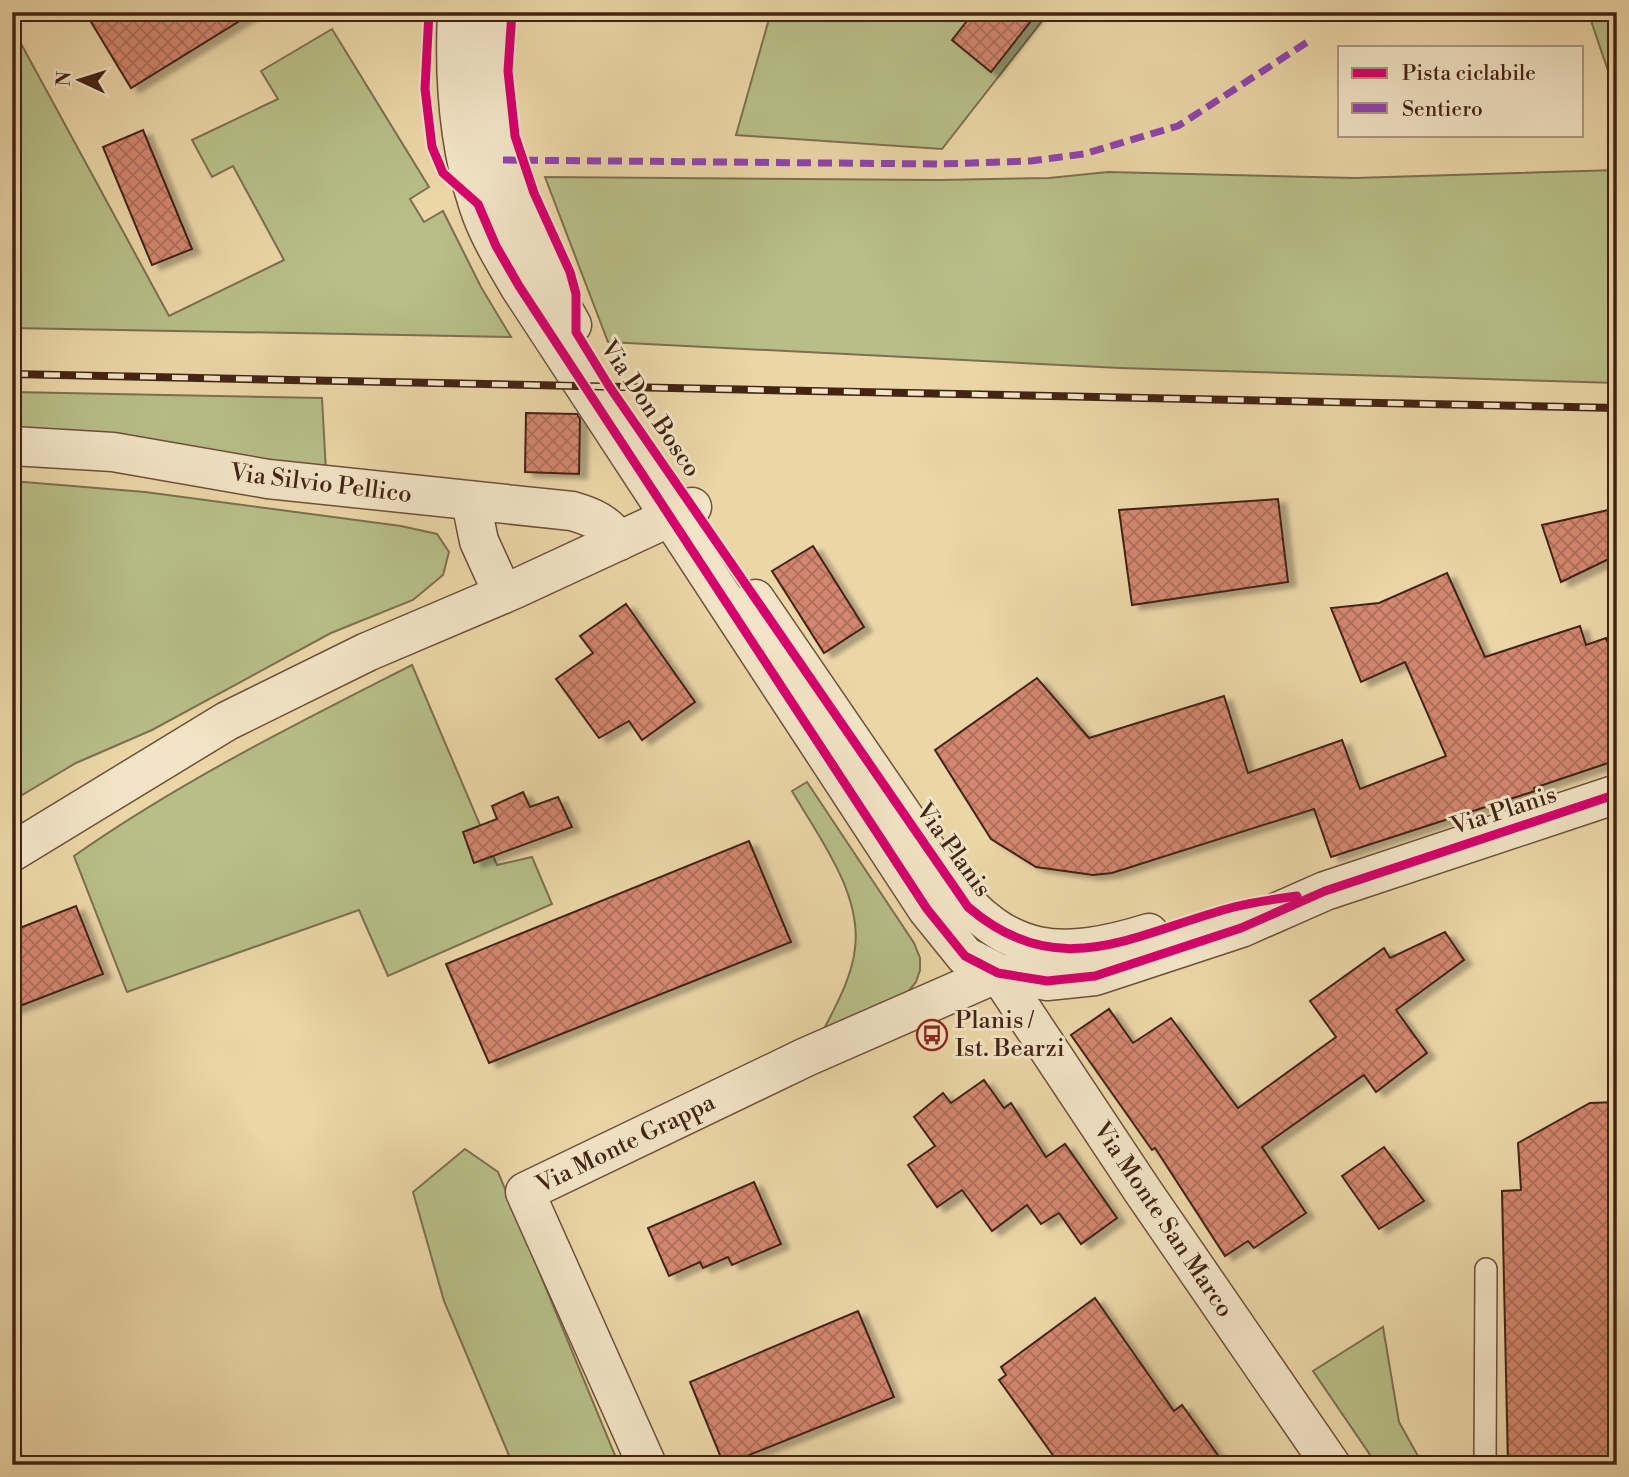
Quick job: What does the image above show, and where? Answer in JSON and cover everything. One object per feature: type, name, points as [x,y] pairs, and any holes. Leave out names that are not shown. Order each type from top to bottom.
[{"type":"street","name":"Via Don Bosco","points":[[457,12],[458,99],[462,135],[478,204],[496,246],[519,286],[682,512]]},
{"type":"street","name":"Via Don Bosco","points":[[488,12],[490,94],[514,200],[541,268],[682,512]]},
{"type":"street","name":"Via Silvio Pellico","points":[[12,446],[113,452],[268,479],[572,511],[594,517],[610,527],[619,541]]},
{"type":"street","points":[[471,502],[479,541],[503,594]]},
{"type":"street","points":[[12,852],[227,721],[367,652],[503,594],[682,512]]},
{"type":"street","name":"Via Planis","points":[[682,512],[968,908],[988,925],[1006,956],[1114,943],[1235,906],[1325,891],[1617,794]]},
{"type":"street","name":"Via Monte Grappa","points":[[646,1465],[525,1192],[806,1057],[1006,956]]},
{"type":"street","name":"Via Monte San Marco","points":[[1006,956],[1142,1190],[1331,1465]]},
{"type":"lane","points":[[1485,1465],[1486,1269]]},
{"type":"green space","points":[[771,12],[1049,12],[942,149],[736,135]]},
{"type":"green space","points":[[1588,12],[1617,12],[1617,97]]},
{"type":"green space","points":[[12,27],[169,316],[284,260],[233,166],[212,177],[192,140],[278,99],[261,71],[332,29],[429,187],[410,199],[424,222],[443,211],[481,287],[511,337],[12,328]]},
{"type":"green space","points":[[1617,170],[1617,383],[1120,368],[608,342],[545,177],[939,180],[1049,178],[1108,172],[1355,178]]},
{"type":"green space","points":[[12,392],[322,398],[326,472],[12,435]]},
{"type":"green space","points":[[12,481],[145,492],[401,526],[437,534],[449,552],[443,575],[413,600],[331,633],[152,730],[76,763],[12,801]]},
{"type":"green space","points":[[412,665],[497,865],[532,857],[552,904],[388,976],[359,910],[127,992],[74,856],[197,778]]},
{"type":"green space","points":[[807,782],[914,943],[920,958],[916,982],[907,993],[822,1033],[850,970],[855,948],[855,927],[852,907],[836,866],[792,791]]},
{"type":"green space","points":[[465,1149],[498,1172],[619,1465],[513,1465],[444,1301],[413,1192]]},
{"type":"green space","points":[[1383,1327],[1399,1422],[1423,1465],[1377,1465],[1313,1371]]},
{"type":"building","points":[[85,12],[254,12],[131,88]]},
{"type":"building","points":[[974,12],[1038,12],[991,72],[952,40]]},
{"type":"building","points":[[143,130],[192,249],[152,265],[103,147]]},
{"type":"building","points":[[526,413],[577,414],[580,419],[579,474],[525,472]]},
{"type":"building","points":[[1278,499],[1288,582],[1132,605],[1119,510]]},
{"type":"building","points":[[1617,508],[1617,555],[1561,582],[1542,525]]},
{"type":"building","points":[[813,546],[864,627],[824,653],[772,571]]},
{"type":"building","points":[[1447,573],[1485,657],[1580,626],[1586,645],[1606,638],[1617,664],[1617,760],[1534,788],[1535,791],[1331,857],[1314,809],[1112,873],[1093,875],[1036,867],[991,839],[935,750],[1037,678],[1089,738],[1224,696],[1248,773],[1342,740],[1360,789],[1446,756],[1405,662],[1361,682],[1331,608],[1379,603]]},
{"type":"building","points":[[626,604],[695,702],[642,740],[629,721],[599,738],[556,679],[593,653],[580,636]]},
{"type":"building","points":[[523,792],[530,807],[558,797],[572,827],[474,863],[463,832],[497,819],[492,806]]},
{"type":"building","points":[[749,841],[791,942],[489,1063],[446,964]]},
{"type":"building","points":[[76,906],[103,974],[12,1009],[12,931]]},
{"type":"building","points":[[1445,932],[1464,960],[1396,1010],[1427,1053],[1376,1092],[1364,1075],[1262,1147],[1306,1213],[1254,1248],[1248,1241],[1225,1256],[1155,1148],[1152,1150],[1071,1035],[1109,1009],[1133,1043],[1171,1018],[1238,1108],[1336,1037],[1310,1001],[1384,948],[1390,958]]},
{"type":"building","points":[[984,1080],[1004,1108],[1011,1103],[1046,1157],[1065,1144],[1117,1218],[1081,1244],[1059,1213],[1041,1224],[1027,1205],[992,1231],[962,1190],[937,1207],[908,1165],[935,1146],[914,1117],[943,1093],[951,1103]]},
{"type":"building","points":[[1617,1102],[1617,1465],[1508,1465],[1502,1191],[1521,1190],[1518,1143],[1590,1103]]},
{"type":"building","points":[[1384,1147],[1424,1201],[1379,1229],[1342,1176]]},
{"type":"building","points":[[754,1182],[781,1244],[732,1265],[728,1257],[703,1268],[700,1262],[669,1276],[648,1228]]},
{"type":"building","points":[[1095,1298],[1174,1411],[1182,1405],[1225,1465],[1060,1465],[999,1380],[1006,1375],[1001,1367]]},
{"type":"building","points":[[858,1311],[894,1397],[724,1465],[690,1382]]},
{"type":"railway","points":[[12,374],[1617,408]]},
{"type":"marked path","points":[[503,160],[940,164],[1031,161],[1084,154],[1178,126],[1312,39]]},
{"type":"cycle path","points":[[429,12],[425,89],[432,147],[443,173],[478,204],[496,246],[519,286],[927,909],[965,956],[998,973],[1047,981],[1095,976],[1241,928],[1325,891],[1617,794]]},
{"type":"cycle path","points":[[512,12],[508,71],[515,136],[534,193],[570,272],[576,294],[576,332],[609,386],[968,907],[1002,931],[1034,944],[1066,949],[1131,939],[1234,907],[1297,896]]},
{"type":"place","name":"Planis / Ist. Bearzi","points":[[932,1035]]}]
